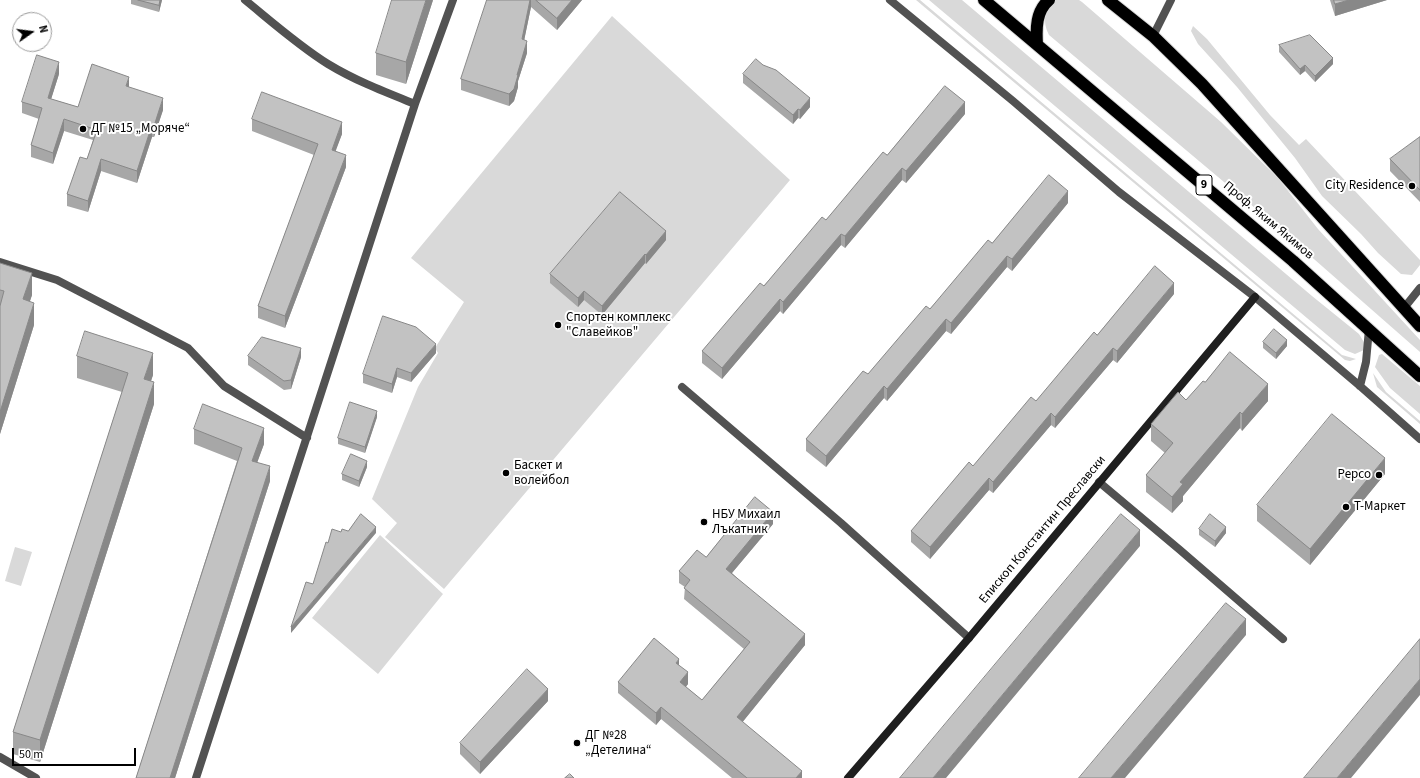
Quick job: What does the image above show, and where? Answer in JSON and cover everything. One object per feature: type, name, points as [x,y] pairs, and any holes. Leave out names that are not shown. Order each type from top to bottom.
[{"type":"highway","name":"Проф. Яким Якимов","points":[[984,0],[1293,261],[1370,329],[1420,376]]},
{"type":"highway","points":[[1036,44],[1036,29],[1039,14],[1043,5],[1049,0]]},
{"type":"highway","points":[[1108,0],[1152,36],[1202,84],[1420,326]]},
{"type":"street","points":[[245,0],[328,64],[363,83],[415,104]]},
{"type":"street","points":[[196,778],[415,104],[453,0]]},
{"type":"street","points":[[890,0],[1014,101],[1119,192],[1255,297],[1420,439]]},
{"type":"street","points":[[1152,36],[1171,0]]},
{"type":"street","points":[[0,262],[57,280],[188,348],[224,386],[307,438]]},
{"type":"street","points":[[1404,308],[1420,288]]},
{"type":"street","name":"Епископ Константин Преславски","points":[[848,778],[969,638],[1255,297]]},
{"type":"street","points":[[1360,386],[1366,362],[1370,329]]},
{"type":"street","points":[[682,387],[841,523],[969,638]]},
{"type":"street","points":[[1099,482],[1283,640]]},
{"type":"street","points":[[0,757],[36,778]]},
{"type":"shaded area","points":[[916,0],[920,0],[1342,355],[1356,359],[1350,361],[1345,360]]},
{"type":"shaded area","points":[[929,0],[962,0],[1359,334],[1365,344],[1364,350],[1355,354],[1345,350]]},
{"type":"shaded area","points":[[1055,0],[1079,0],[1082,2],[1221,122],[1278,178],[1318,229],[1420,340],[1420,352],[1274,224],[1049,35],[1045,25],[1045,16],[1048,7]]},
{"type":"shaded area","name":"Спортен комплекс \"Славейков\"","points":[[612,16],[790,180],[444,589],[385,537],[397,523],[372,499],[418,387],[438,353],[435,348],[464,302],[411,258]]},
{"type":"shaded area","points":[[1193,26],[1207,39],[1270,115],[1299,145],[1306,139],[1420,260],[1420,265],[1412,275],[1401,274],[1378,253],[1322,196],[1295,158],[1237,87],[1198,44],[1191,31]]},
{"type":"shaded area","points":[[1382,354],[1420,386],[1420,414],[1390,388],[1375,367],[1379,355]]},
{"type":"shaded area","points":[[1373,373],[1386,392],[1420,421],[1420,424],[1377,387]]},
{"type":"shaded area","points":[[380,535],[443,594],[378,674],[312,618]]},
{"type":"shaded area","points":[[15,547],[32,552],[21,586],[5,581]]},
{"type":"building","points":[[138,0],[160,0],[159,5]]},
{"type":"building","points":[[392,0],[426,0],[406,62],[376,53]]},
{"type":"building","points":[[487,0],[530,0],[522,39],[527,41],[514,89],[509,94],[461,79]]},
{"type":"building","points":[[536,0],[572,0],[557,18]]},
{"type":"building","points":[[1334,0],[1349,0],[1335,4]]},
{"type":"building","points":[[1310,35],[1333,58],[1315,76],[1305,65],[1300,69],[1279,45]]},
{"type":"building","points":[[37,55],[59,62],[48,98],[78,107],[92,64],[129,77],[126,86],[163,98],[154,126],[152,125],[137,171],[101,159],[88,201],[67,194],[80,157],[87,159],[97,130],[64,119],[53,153],[31,145],[42,108],[22,102]]},
{"type":"building","points":[[756,59],[763,65],[776,70],[810,98],[800,110],[798,109],[793,115],[743,74]]},
{"type":"building","points":[[945,86],[965,102],[906,171],[902,168],[845,236],[841,234],[783,302],[780,299],[722,368],[702,351],[760,283],[764,286],[822,217],[826,220],[883,152],[887,155]]},
{"type":"building","points":[[262,92],[342,122],[332,150],[346,155],[285,316],[258,306],[318,144],[252,119]]},
{"type":"building","points":[[1420,137],[1420,190],[1390,159]]},
{"type":"building","points":[[1049,175],[1068,191],[1012,259],[1007,256],[951,323],[946,319],[887,389],[884,386],[826,456],[806,439],[863,371],[868,374],[926,306],[930,309],[988,240],[992,243]]},
{"type":"building","points":[[620,192],[666,231],[602,306],[584,291],[578,298],[550,274]]},
{"type":"building","points":[[0,263],[32,273],[23,299],[34,303],[0,412],[0,306],[4,291],[0,290]]},
{"type":"building","points":[[1155,266],[1174,283],[1117,351],[1113,348],[1055,417],[1051,413],[993,482],[989,478],[930,547],[911,531],[969,462],[973,466],[1031,397],[1036,401],[1094,332],[1097,335]]},
{"type":"building","points":[[383,316],[416,327],[436,344],[411,373],[397,368],[392,384],[363,374]]},
{"type":"building","points":[[1274,329],[1287,340],[1276,353],[1263,342]]},
{"type":"building","points":[[85,331],[153,353],[144,379],[154,382],[40,740],[13,732],[128,373],[77,356]]},
{"type":"building","points":[[262,337],[301,348],[291,380],[284,381],[248,356]]},
{"type":"building","points":[[1230,352],[1268,384],[1242,414],[1240,412],[1180,482],[1183,484],[1172,497],[1146,475],[1173,443],[1151,424],[1178,392],[1186,400],[1203,381],[1205,382]]},
{"type":"building","points":[[350,402],[377,411],[365,447],[338,438]]},
{"type":"building","points":[[203,404],[264,428],[252,461],[270,466],[170,778],[136,778],[242,448],[194,429]]},
{"type":"building","points":[[1332,414],[1385,458],[1310,549],[1257,505]]},
{"type":"building","points":[[351,454],[367,461],[359,481],[342,474]]},
{"type":"building","points":[[755,497],[773,512],[726,569],[805,634],[737,717],[802,771],[796,778],[747,778],[661,707],[656,713],[618,682],[654,638],[679,659],[676,663],[688,672],[680,682],[702,700],[750,642],[684,588],[690,580],[679,571],[697,550],[706,557]]},
{"type":"building","points":[[361,514],[376,527],[291,627],[306,582],[313,584],[326,542],[328,543],[332,529],[341,532],[342,529],[348,531]]},
{"type":"building","points":[[1121,514],[1140,530],[933,778],[900,778]]},
{"type":"building","points":[[1210,514],[1226,527],[1215,541],[1199,529]]},
{"type":"building","points":[[1226,603],[1246,619],[1111,778],[1079,778]]},
{"type":"building","points":[[1420,639],[1420,679],[1337,778],[1304,778]]},
{"type":"building","points":[[527,669],[548,689],[480,762],[460,743]]},
{"type":"building","points":[[570,774],[574,778],[565,778]]},
{"type":"place","name":"ДГ №15 „Моряче“","points":[[83,129]]},
{"type":"place","name":"City Residence","points":[[1412,186]]},
{"type":"place","name":"Спортен комплекс \"Славейков\"","points":[[558,325]]},
{"type":"place","name":"Баскет и волейбол","points":[[506,473]]},
{"type":"place","name":"Pepco","points":[[1379,475]]},
{"type":"place","name":"Т-Маркет","points":[[1346,507]]},
{"type":"place","name":"НБУ Михаил Лъкатник","points":[[704,522]]},
{"type":"place","name":"ДГ №28 „Детелина“","points":[[577,743]]}]
